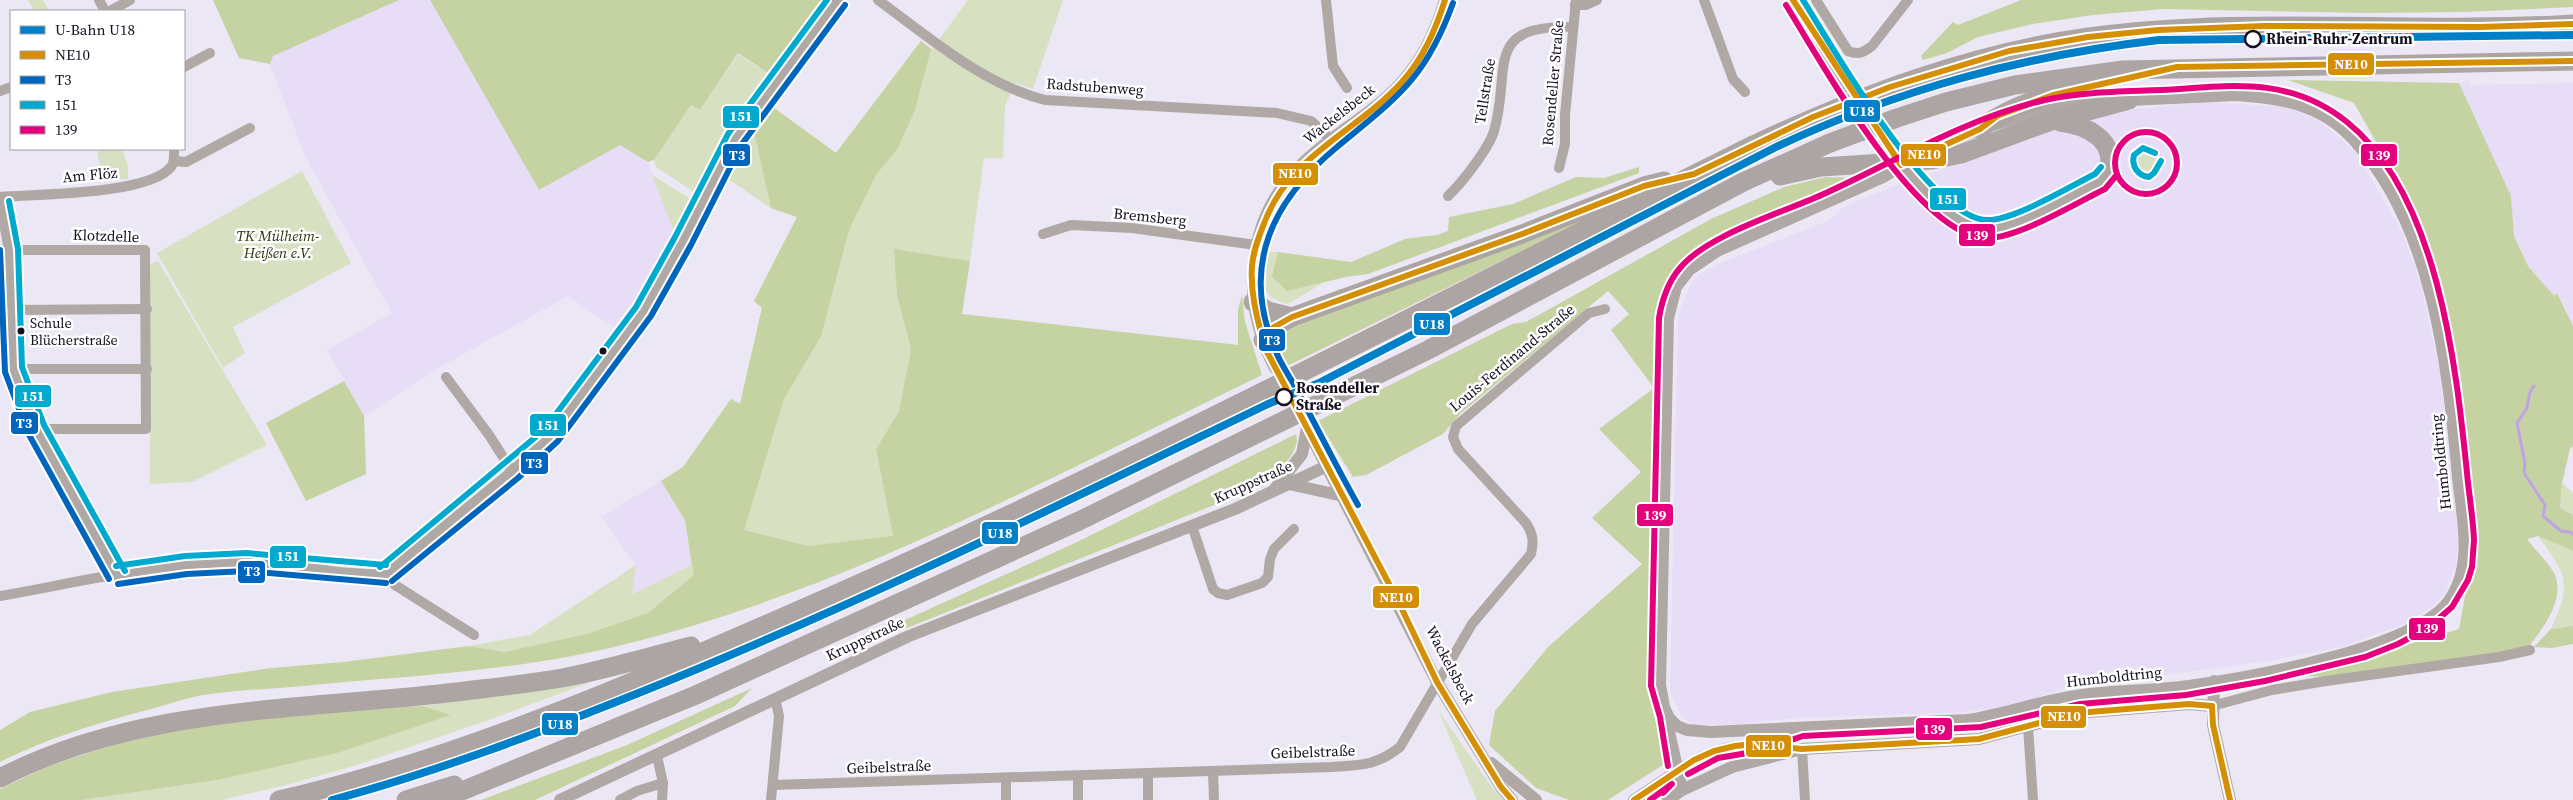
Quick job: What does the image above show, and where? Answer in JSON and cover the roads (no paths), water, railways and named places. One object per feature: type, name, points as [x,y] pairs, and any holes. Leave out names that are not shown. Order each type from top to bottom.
[{"type":"highway","points":[[279,800],[364,778],[473,742],[580,702],[902,565],[1138,455],[1453,298],[1694,174],[1813,117],[1890,87],[1975,60],[2046,44],[2088,37],[2168,30],[2264,26],[2480,28],[2573,24]]},
{"type":"highway","points":[[440,800],[696,694],[1079,522],[1428,350],[1743,182],[1830,143],[1946,102],[2053,78],[2123,70],[2177,67],[2573,61]]},
{"type":"highway","points":[[1985,136],[1996,116],[2053,95],[2177,67]]},
{"type":"highway","points":[[1708,201],[1792,172],[1830,166],[1932,160],[1961,154],[1985,136],[2130,100]]},
{"type":"highway","points":[[2051,121],[2078,124],[2092,131],[2109,153],[2111,162],[2108,172]]},
{"type":"highway","points":[[1262,340],[1274,327],[1292,316],[1522,234],[1644,186],[1694,174]]},
{"type":"highway","points":[[1253,302],[1268,311],[1292,316]]},
{"type":"highway","points":[[0,778],[36,761],[114,735],[177,721],[245,711],[439,694],[563,678],[748,632]]},
{"type":"highway","points":[[406,800],[532,762]]},
{"type":"street","points":[[112,10],[130,0]]},
{"type":"street","points":[[0,596],[186,565],[246,562],[368,574],[386,574],[399,565],[551,436],[643,312],[683,241],[720,165],[735,139],[838,0]]},
{"type":"street","name":"Radstubenweg","points":[[878,0],[943,48],[990,77],[1025,95],[1044,100],[1277,113],[1311,121],[1332,140]]},
{"type":"street","points":[[1326,0],[1333,66],[1347,88]]},
{"type":"street","name":"Wackelsbeck","points":[[1275,368],[1262,340],[1253,302],[1252,265],[1256,245],[1271,204],[1302,164],[1377,106],[1401,83],[1420,59],[1436,29],[1445,0]]},
{"type":"street","points":[[1575,2],[1586,5],[1598,0]]},
{"type":"street","points":[[1704,0],[1733,79],[1745,92]]},
{"type":"street","points":[[1793,0],[1848,87]]},
{"type":"street","points":[[1816,0],[1848,51],[1856,54],[1864,53],[1872,46],[1908,0]]},
{"type":"street","name":"Rosendeller Straße","points":[[1559,168],[1565,144],[1565,115],[1575,2]]},
{"type":"street","name":"Tellstraße","points":[[1448,196],[1460,184],[1493,134],[1497,118],[1503,60],[1510,44],[1530,30],[1572,27]]},
{"type":"street","points":[[185,66],[210,53]]},
{"type":"street","name":"Humboldtring","points":[[2236,95],[2274,97],[2302,104],[2340,127],[2376,167],[2407,227],[2429,290],[2446,362],[2465,544],[2460,580],[2447,603],[2432,616],[2409,629],[2312,664],[2190,686],[2081,695],[1967,720],[1710,732],[1687,730],[1677,726],[1669,718],[1661,698],[1660,685],[1661,570],[1668,318],[1676,287],[1689,270],[1717,251],[1883,177],[1921,154],[1985,136],[2050,108],[2088,102],[2236,95]]},
{"type":"street","name":"Am Flöz","points":[[0,196],[141,184],[170,168],[174,162],[186,162],[250,128]]},
{"type":"street","points":[[1885,144],[1901,166],[1958,220],[1971,227],[1985,229],[1997,228],[2014,221],[2101,181],[2108,172]]},
{"type":"street","points":[[174,150],[174,162]]},
{"type":"street","points":[[0,202],[9,250],[13,369],[36,429],[117,576]]},
{"type":"street","name":"Bremsberg","points":[[1042,234],[1071,226],[1132,228],[1256,245]]},
{"type":"street","name":"Klotzdelle","points":[[9,250],[145,250],[146,429],[36,429]]},
{"type":"street","points":[[12,310],[146,309]]},
{"type":"street","name":"Louis-Ferdinand-Straße","points":[[1438,682],[1472,624],[1531,554],[1533,545],[1533,534],[1526,523],[1458,449],[1453,437],[1456,426],[1589,313],[1605,309]]},
{"type":"street","points":[[13,369],[147,369]]},
{"type":"street","points":[[446,377],[489,435],[512,471]]},
{"type":"street","name":"Wackelsbeck","points":[[1273,492],[1302,454],[1307,428],[1438,682],[1501,787],[1512,800]]},
{"type":"street","name":"Kruppstraße","points":[[560,800],[658,756],[702,732],[918,632],[1192,526],[1273,492],[1327,466]]},
{"type":"street","points":[[1289,484],[1343,496]]},
{"type":"street","points":[[1192,526],[1213,589],[1218,593],[1227,595],[1262,583],[1268,577],[1270,559],[1274,549],[1294,529]]},
{"type":"street","points":[[386,574],[395,585],[474,634]]},
{"type":"street","points":[[1634,800],[1678,770],[1714,751],[1735,746],[1754,744],[1802,749],[1979,739],[2066,715],[2097,710],[2189,704],[2212,706],[2272,690],[2499,657],[2530,650]]},
{"type":"street","points":[[2214,681],[2212,725],[2230,800]]},
{"type":"street","name":"Geibelstraße","points":[[774,785],[1148,774],[1368,765],[1385,758],[1400,747],[1438,682]]},
{"type":"street","points":[[771,800],[774,785],[778,716],[775,698]]},
{"type":"street","name":"Humboldtring","points":[[1669,718],[1668,727],[1682,790]]},
{"type":"street","points":[[2028,727],[2033,800]]},
{"type":"street","name":"Humboldtring","points":[[1754,744],[1794,728]]},
{"type":"street","points":[[1668,800],[1682,790],[1732,767],[1802,749]]},
{"type":"street","points":[[1802,749],[1805,800]]},
{"type":"street","points":[[658,756],[663,783],[662,800]]},
{"type":"street","name":"Wackelsbeck","points":[[1484,757],[1536,800]]},
{"type":"street","points":[[1213,771],[1214,800]]},
{"type":"street","points":[[1148,774],[1148,800]]},
{"type":"street","points":[[1078,776],[1078,800]]},
{"type":"street","points":[[1006,778],[1006,800]]},
{"type":"street","points":[[620,800],[637,791],[663,783]]},
{"type":"waterway","points":[[2534,386],[2530,392],[2527,408],[2517,423],[2525,463],[2524,473],[2545,505],[2543,516],[2561,531],[2573,534]]},
{"type":"tunnel","points":[[1854,96],[1885,144]]},
{"type":"tunnel","points":[[1279,375],[1302,419]]},
{"type":"metro line","name":"U18","points":[[332,800],[448,765],[523,738],[636,694],[796,627],[954,555],[1268,404],[1319,383],[1776,147],[1822,126],[1915,92],[1963,78],[2059,55],[2159,40],[2573,35]]},
{"type":"place","name":"Rhein-Ruhr-Zentrum","points":[[2253,39]]},
{"type":"place","name":"Schule Blücherstraße","points":[[21,331]]},
{"type":"place","name":"Rosendeller Straße","points":[[1284,397]]},
{"type":"park label","name":"TK Mülheim- Heißen e.V.","points":[[278,244]]}]
